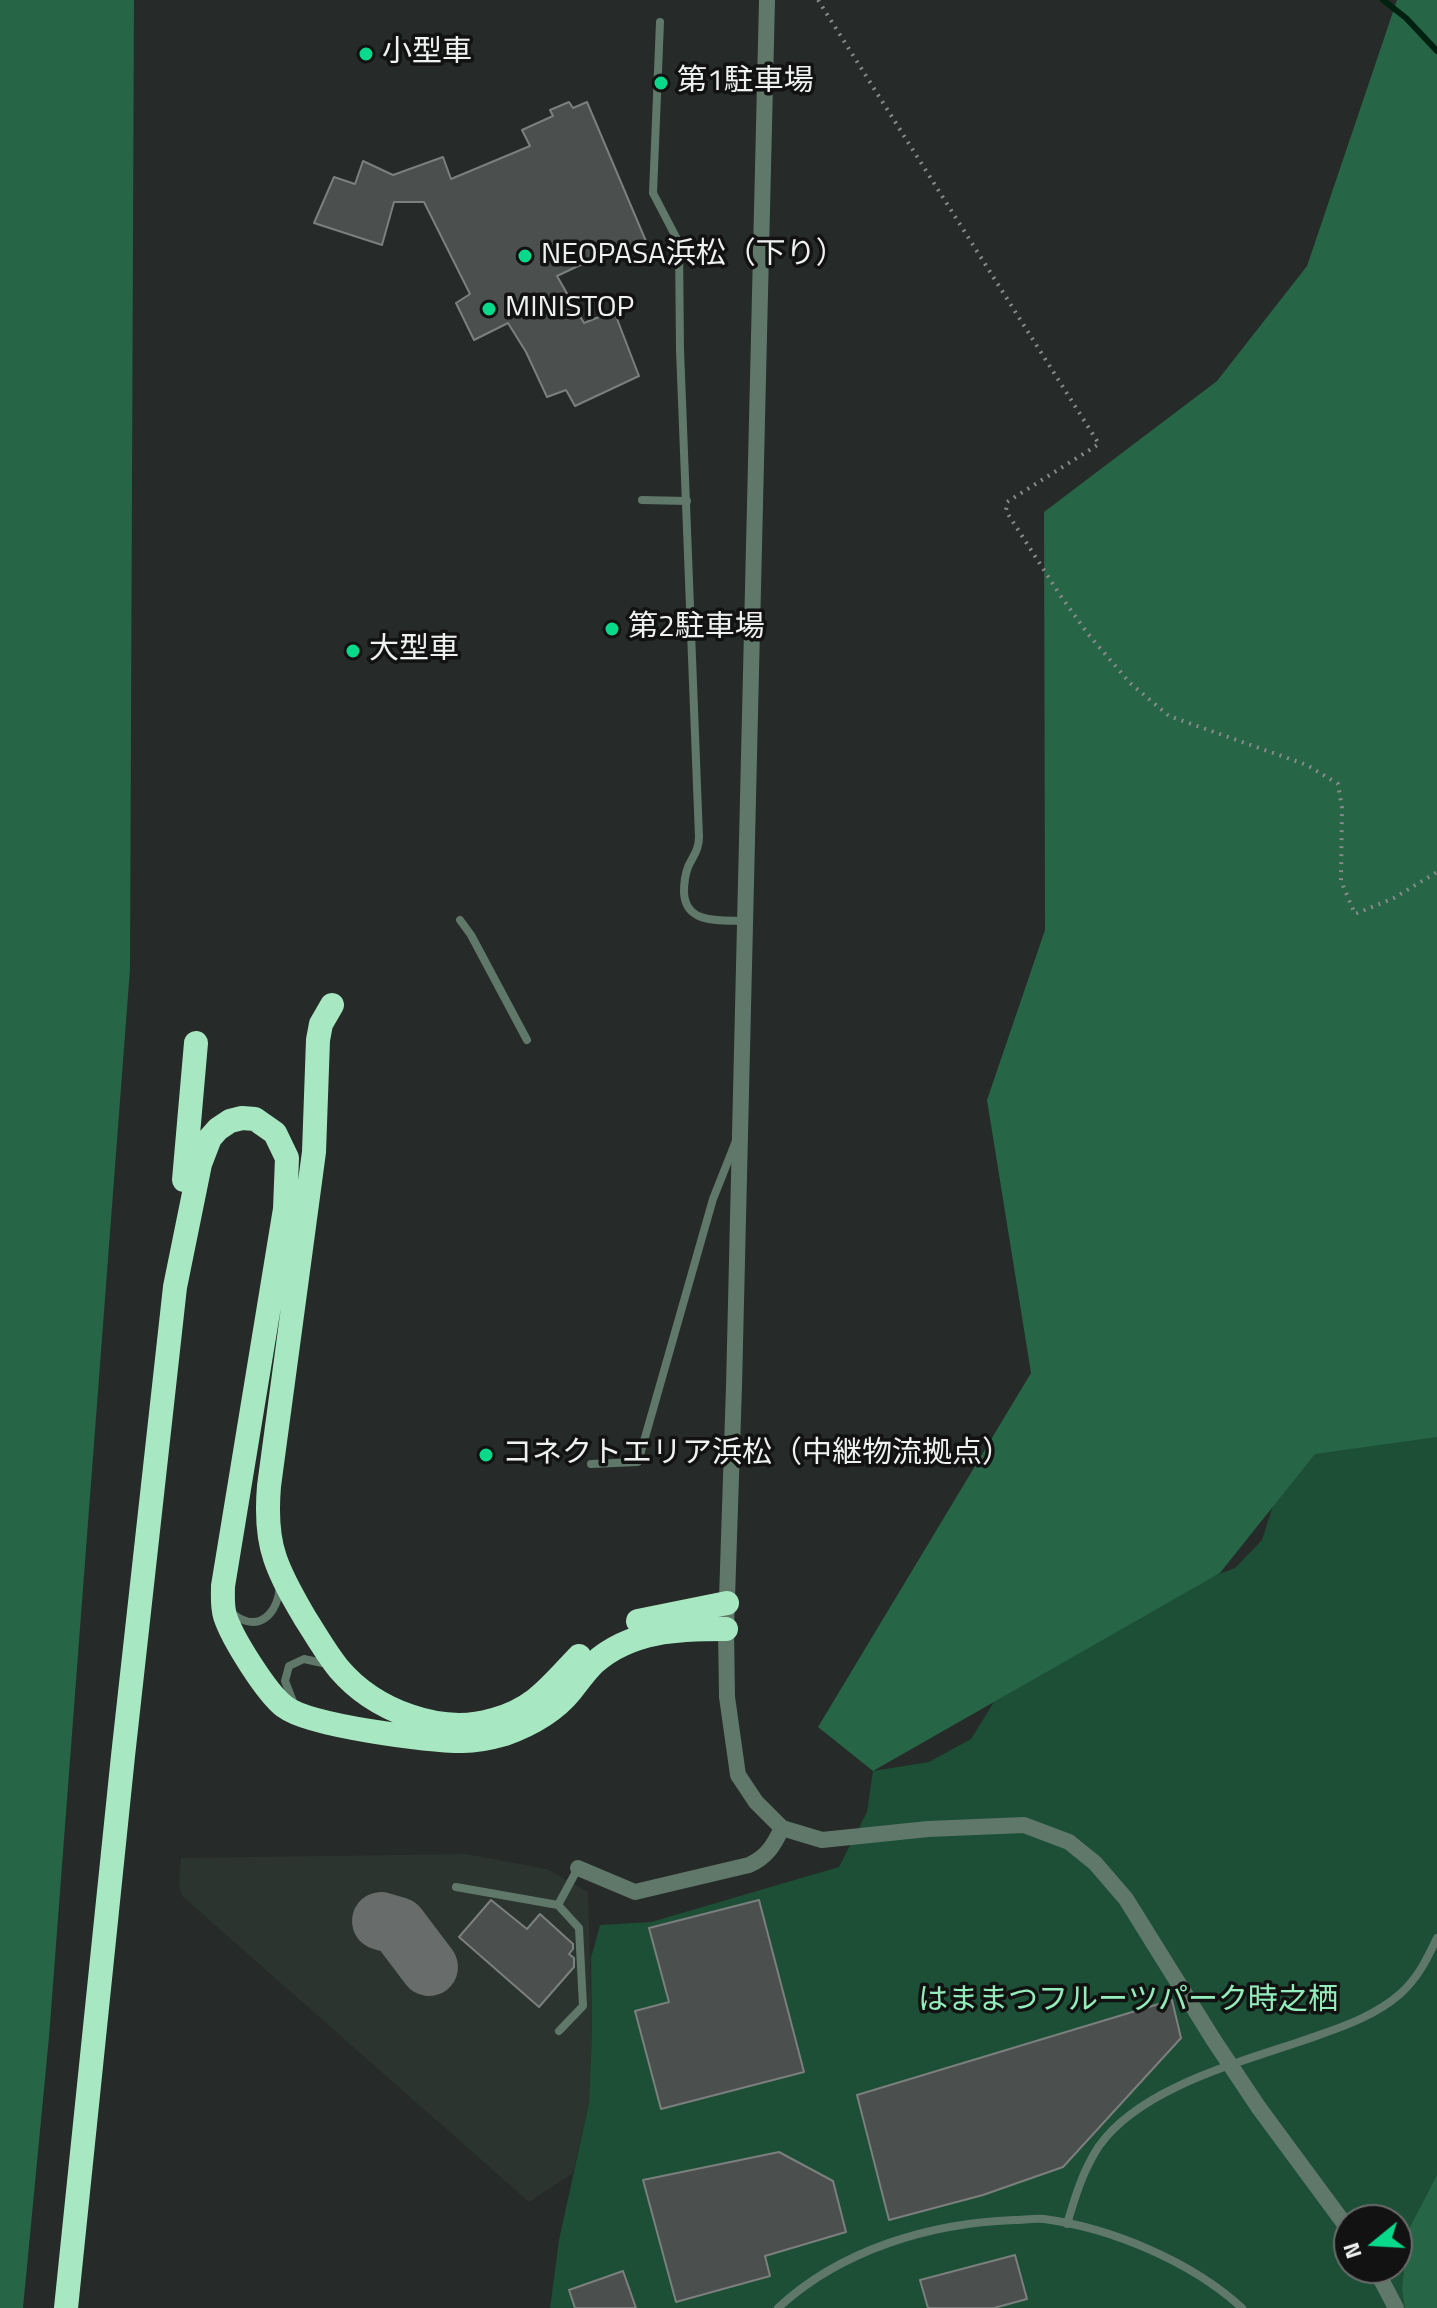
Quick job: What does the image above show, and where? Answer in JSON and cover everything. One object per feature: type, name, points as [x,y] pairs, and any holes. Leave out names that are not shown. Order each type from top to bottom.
[{"type":"highway","points":[[332,1005],[321,1024],[318,1040],[314,1152],[269,1486],[268,1524],[280,1572],[338,1668],[366,1693],[401,1712],[440,1724],[476,1724],[495,1720],[531,1704],[547,1692],[583,1652],[614,1630],[655,1617],[727,1603]]},
{"type":"highway","points":[[66,2308],[175,1287],[196,1043]]},
{"type":"highway","points":[[175,1287],[200,1164],[210,1138],[230,1121],[255,1119],[266,1124],[275,1133],[287,1158],[287,1189],[225,1571],[223,1602],[233,1633],[266,1688],[288,1709],[301,1715],[438,1740],[484,1740],[541,1718],[557,1706],[592,1665],[622,1644],[658,1632],[726,1629]]},
{"type":"street","points":[[767,0],[735,1370],[726,1629],[727,1697],[738,1775],[756,1802],[782,1828],[822,1840],[928,1829],[1024,1825],[1069,1842],[1095,1863],[1126,1899],[1259,2108],[1333,2208]]},
{"type":"street","points":[[578,1868],[635,1892],[749,1865],[761,1859],[773,1846],[782,1828]]},
{"type":"street","points":[[1383,2284],[1396,2308]]},
{"type":"lane","points":[[660,22],[653,193],[679,243],[680,350],[699,837],[699,848],[687,869],[685,900],[690,912],[701,919],[746,921]]},
{"type":"lane","points":[[642,500],[687,501]]},
{"type":"lane","points":[[460,920],[527,1040]]},
{"type":"lane","points":[[591,1464],[638,1462],[713,1199],[739,1133]]},
{"type":"lane","points":[[223,1602],[241,1620],[251,1623],[259,1621],[274,1609],[280,1589],[280,1572]]},
{"type":"lane","points":[[301,1715],[285,1681],[289,1666],[304,1659],[338,1668]]},
{"type":"lane","points":[[558,1905],[578,1868]]},
{"type":"lane","points":[[456,1887],[558,1905],[579,1928],[583,2006],[559,2031]]},
{"type":"lane","points":[[1067,2224],[1079,2182],[1100,2145],[1140,2106],[1184,2083],[1370,2015],[1400,1994],[1423,1968],[1437,1938]]},
{"type":"lane","points":[[778,2308],[826,2271],[896,2240],[987,2221],[1043,2219],[1095,2231],[1154,2251],[1222,2289],[1242,2308]]},
{"type":"path","points":[[818,0],[1099,444],[1007,502],[1006,511],[1060,595],[1130,683],[1169,716],[1307,765],[1338,784],[1342,808],[1341,881],[1355,914],[1394,898],[1437,872]]},
{"type":"shaded area","points":[[466,1854],[547,1869],[588,1892],[592,2032],[589,2103],[573,2173],[529,2202],[182,1896],[179,1884],[181,1858]]},
{"type":"green space","points":[[0,0],[134,0],[130,969],[49,2037],[23,2308],[0,2308]]},
{"type":"green space","points":[[1397,0],[1437,0],[1437,1437],[1315,1454],[1220,1573],[873,1771],[818,1727],[1031,1373],[987,1100],[1045,930],[1044,512],[1217,381],[1307,266]]},
{"type":"green space","name":"はままつフルーツパーク時之栖","points":[[1437,1431],[1437,2187],[1411,2308],[550,2308],[559,2240],[589,2103],[591,1958],[600,1925],[651,1922],[839,1867],[867,1812],[873,1771],[929,1762],[971,1739],[994,1702],[1180,1589],[1235,1568],[1262,1540],[1275,1499],[1299,1462],[1332,1444]]},
{"type":"green space","points":[[1437,2175],[1437,2308],[1405,2308],[1403,2284],[1413,2284],[1413,2221]]},
{"type":"building","name":"NEOPASA浜松（下り）","points":[[569,102],[573,108],[587,102],[648,246],[618,262],[612,250],[557,276],[584,323],[614,311],[639,376],[575,406],[566,390],[547,397],[526,352],[508,323],[474,340],[456,303],[470,294],[424,202],[394,202],[382,245],[314,223],[334,177],[355,184],[363,161],[393,175],[443,157],[451,179],[530,146],[522,130],[553,116],[550,110]]},
{"type":"building","points":[[491,1900],[527,1929],[540,1914],[573,1944],[569,1954],[574,1958],[574,1967],[539,2007],[459,1937]]},
{"type":"building","points":[[759,1900],[804,2072],[661,2109],[635,2011],[669,2002],[649,1928]]},
{"type":"building","points":[[1172,2000],[1181,2038],[1063,2167],[983,2195],[889,2220],[857,2095]]},
{"type":"building","points":[[779,2152],[833,2181],[846,2232],[765,2256],[770,2276],[676,2302],[643,2180]]},
{"type":"building","points":[[1015,2255],[1027,2299],[994,2308],[928,2308],[920,2280]]},
{"type":"building","points":[[623,2271],[636,2308],[575,2308],[569,2290]]},
{"type":"waterway","points":[[1383,0],[1406,18],[1437,51]]},
{"type":"taxiway","points":[[381,1921],[398,1926],[429,1967]]},
{"type":"place","name":"小型車","points":[[366,54]]},
{"type":"place","name":"第1駐車場","points":[[661,83]]},
{"type":"place","name":"NEOPASA浜松（下り）","points":[[525,256]]},
{"type":"place","name":"MINISTOP","points":[[489,309]]},
{"type":"place","name":"第2駐車場","points":[[612,629]]},
{"type":"place","name":"大型車","points":[[353,651]]},
{"type":"place","name":"コネクトエリア浜松（中継物流拠点）","points":[[486,1455]]}]
